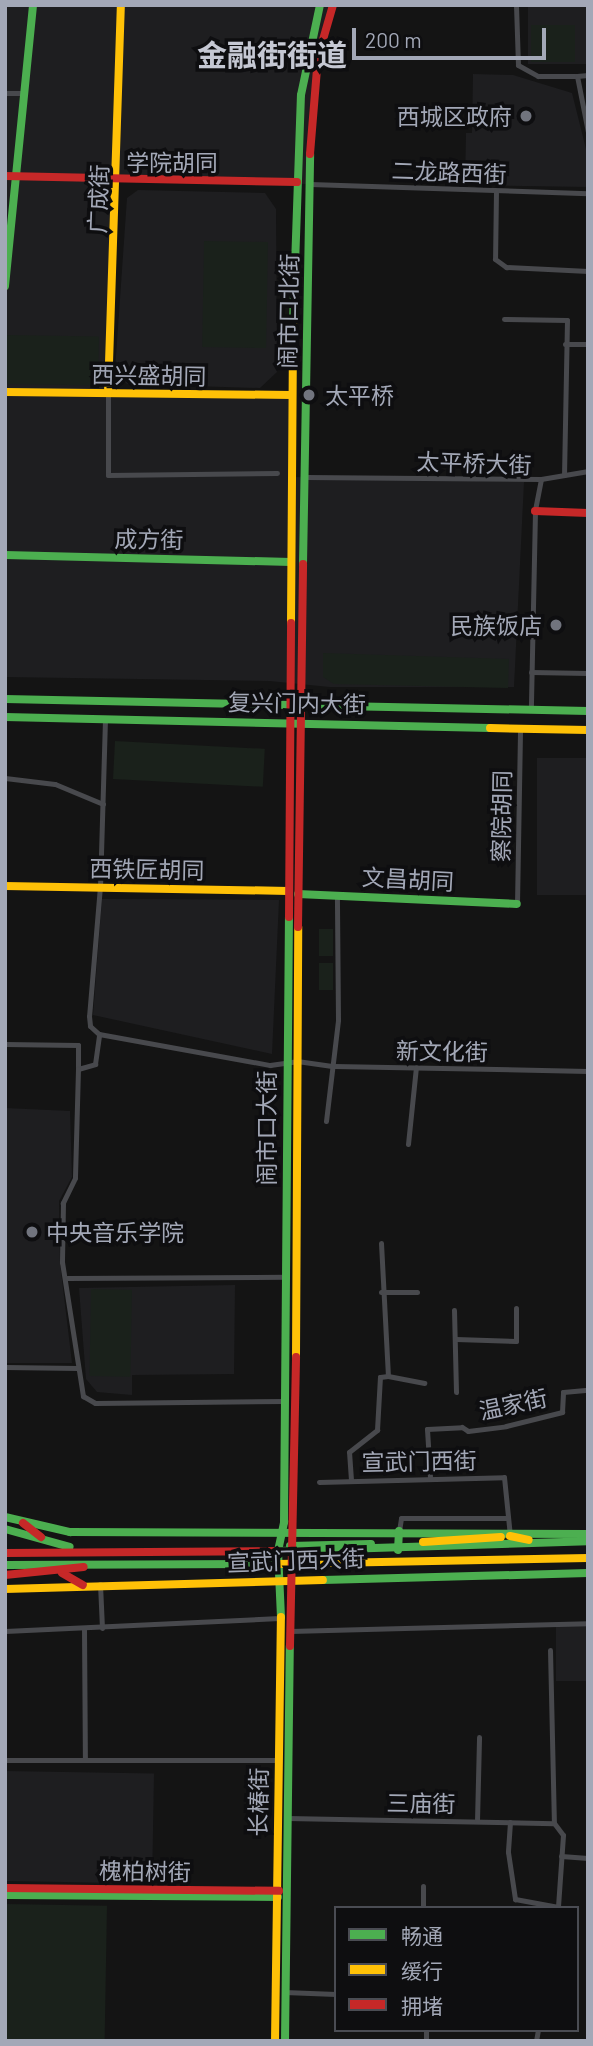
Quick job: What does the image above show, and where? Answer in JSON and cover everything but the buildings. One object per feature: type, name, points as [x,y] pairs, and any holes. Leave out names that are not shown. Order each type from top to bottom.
[{"type":"main road","points":[[5,243],[31,5]]},
{"type":"main road","points":[[5,283],[12,177],[31,5]]},
{"type":"main road","name":"广成街","points":[[108,393],[118,181],[121,5]]},
{"type":"main road","name":"闹市口北街","points":[[287,722],[292,395],[301,95],[320,5]]},
{"type":"main road","name":"闹市口北街","points":[[300,722],[312,97],[333,5]]},
{"type":"main road","name":"学院胡同","points":[[12,177],[118,181],[297,182]]},
{"type":"main road","name":"西兴盛胡同","points":[[5,392],[292,395]]},
{"type":"main road","points":[[292,477],[306,477]]},
{"type":"main road","points":[[535,511],[588,513]]},
{"type":"main road","name":"成方街","points":[[5,555],[291,562]]},
{"type":"main road","name":"复兴门内大街","points":[[5,699],[588,711]]},
{"type":"main road","name":"复兴门内大街","points":[[5,717],[588,730]]},
{"type":"main road","name":"闹市口大街","points":[[278,1551],[284,1516],[287,722]]},
{"type":"main road","name":"闹市口大街","points":[[292,1548],[300,722]]},
{"type":"main road","name":"西铁匠胡同","points":[[5,886],[288,891]]},
{"type":"main road","name":"文昌胡同","points":[[298,894],[517,904]]},
{"type":"main road","name":"宣武门西大街","points":[[5,1517],[70,1532],[399,1531],[510,1536],[588,1534]]},
{"type":"main road","points":[[23,1523],[52,1543]]},
{"type":"main road","points":[[5,1529],[96,1552]]},
{"type":"main road","points":[[398,1547],[399,1531]]},
{"type":"main road","points":[[510,1536],[537,1542]]},
{"type":"main road","name":"宣武门西大街","points":[[398,1547],[510,1536]]},
{"type":"main road","name":"宣武门西大街","points":[[5,1553],[278,1551],[292,1548],[588,1541]]},
{"type":"main road","name":"长椿街","points":[[275,2041],[280,1894],[287,1818],[292,1548]]},
{"type":"main road","name":"长椿街","points":[[278,1551],[278,1760],[285,2041]]},
{"type":"main road","name":"宣武门西大街","points":[[5,1565],[103,1562],[291,1564],[588,1558]]},
{"type":"main road","points":[[5,1575],[62,1573],[103,1562]]},
{"type":"main road","points":[[62,1573],[83,1585]]},
{"type":"main road","name":"宣武门西大街","points":[[5,1589],[100,1584],[588,1573]]},
{"type":"main road","name":"槐柏树街","points":[[5,1888],[280,1894]]},
{"type":"main road","name":"槐柏树街","points":[[5,1895],[280,1894]]},
{"type":"street","points":[[516,5],[516,57],[522,71],[538,76],[588,75]]},
{"type":"street","points":[[577,76],[588,132]]},
{"type":"street","points":[[5,93],[21,93]]},
{"type":"street","name":"二龙路西街","points":[[310,184],[588,193]]},
{"type":"street","points":[[496,191],[495,259],[506,267],[588,271]]},
{"type":"street","points":[[504,319],[567,320],[564,475]]},
{"type":"street","points":[[565,344],[588,344]]},
{"type":"street","points":[[108,393],[108,475],[277,473]]},
{"type":"street","points":[[541,479],[588,471]]},
{"type":"street","name":"太平桥大街","points":[[306,477],[541,479],[535,511],[531,710]]},
{"type":"street","points":[[531,672],[588,673]]},
{"type":"street","points":[[78,1069],[94,1064],[99,1034],[90,1026],[89,1016],[100,886],[105,719]]},
{"type":"street","name":"察院胡同","points":[[517,904],[520,728]]},
{"type":"street","points":[[5,778],[55,784],[103,804]]},
{"type":"street","points":[[326,1121],[334,1066],[337,894]]},
{"type":"street","name":"新文化街","points":[[99,1034],[270,1065],[297,1061],[334,1066],[588,1071]]},
{"type":"street","points":[[5,1044],[78,1045],[75,1178],[63,1203],[62,1262],[67,1278],[83,1396],[95,1403],[285,1401]]},
{"type":"street","points":[[408,1144],[416,1068]]},
{"type":"street","points":[[381,1243],[381,1292],[388,1376]]},
{"type":"street","points":[[67,1278],[286,1278]]},
{"type":"street","points":[[381,1292],[417,1293]]},
{"type":"street","points":[[456,1339],[516,1340],[516,1308]]},
{"type":"street","points":[[454,1310],[456,1392]]},
{"type":"street","points":[[5,1367],[78,1368]]},
{"type":"street","points":[[351,1480],[349,1452],[377,1430],[380,1377],[424,1383]]},
{"type":"street","name":"温家街","points":[[430,1477],[427,1429],[462,1427],[468,1431],[506,1426],[562,1412],[563,1392],[588,1390]]},
{"type":"street","name":"宣武门西街","points":[[318,1482],[504,1477],[510,1536]]},
{"type":"street","points":[[399,1531],[401,1518],[508,1518]]},
{"type":"street","points":[[100,1584],[102,1628]]},
{"type":"street","points":[[5,1631],[280,1618]]},
{"type":"street","points":[[290,1631],[588,1623]]},
{"type":"street","points":[[83,1629],[85,1759]]},
{"type":"street","points":[[550,1650],[554,1823],[564,1835],[558,1906]]},
{"type":"street","points":[[477,1821],[479,1737]]},
{"type":"street","points":[[5,1760],[278,1760]]},
{"type":"street","name":"三庙街","points":[[287,1818],[554,1823]]},
{"type":"street","points":[[510,1822],[508,1852],[515,1899],[553,1906]]},
{"type":"street","points":[[561,1856],[588,1858]]},
{"type":"street","points":[[422,1886],[423,1906]]},
{"type":"street","points":[[284,1992],[334,1994]]},
{"type":"shaded area","points":[[5,5],[332,5],[320,65],[310,184],[118,181],[108,393],[292,395],[293,477],[524,482],[514,687],[330,687],[270,681],[5,677]]},
{"type":"shaded area","points":[[528,5],[588,5],[588,64],[528,64]]},
{"type":"shaded area","points":[[531,25],[575,25],[575,62],[531,62]]},
{"type":"shaded area","name":"西城区政府","points":[[473,74],[513,75],[572,93],[588,157],[588,187],[465,185],[466,133],[472,133]]},
{"type":"shaded area","points":[[138,190],[265,193],[276,209],[277,372],[260,388],[127,384],[115,371],[127,198]]},
{"type":"shaded area","points":[[204,241],[268,242],[266,348],[202,347]]},
{"type":"shaded area","points":[[7,335],[99,337],[98,386],[6,384]]},
{"type":"shaded area","points":[[323,653],[509,659],[508,688],[334,684],[323,677]]},
{"type":"shaded area","points":[[115,741],[265,749],[263,787],[113,779]]},
{"type":"shaded area","points":[[537,758],[588,758],[588,895],[537,895]]},
{"type":"shaded area","points":[[102,899],[279,900],[272,1054],[93,1015]]},
{"type":"shaded area","points":[[319,929],[333,929],[333,956],[319,956]]},
{"type":"shaded area","points":[[319,963],[333,963],[333,990],[319,990]]},
{"type":"shaded area","name":"中央音乐学院","points":[[5,1108],[70,1111],[72,1177],[59,1201],[60,1263],[72,1363],[5,1363]]},
{"type":"shaded area","points":[[235,1285],[234,1374],[132,1375],[132,1395],[97,1392],[86,1379],[79,1288]]},
{"type":"shaded area","points":[[91,1289],[132,1290],[130,1377],[89,1376]]},
{"type":"shaded area","points":[[556,1624],[588,1624],[588,1681],[556,1681]]},
{"type":"shaded area","points":[[5,1771],[154,1774],[152,1884],[5,1881]]},
{"type":"shaded area","points":[[5,1904],[107,1906],[105,2041],[5,2041]]},
{"type":"traffic: fast","points":[[5,286],[33,5]]},
{"type":"traffic: fast","points":[[293,323],[301,95],[320,5]]},
{"type":"traffic: fast","points":[[303,564],[310,154]]},
{"type":"traffic: fast","points":[[5,555],[291,562]]},
{"type":"traffic: fast","points":[[5,699],[588,711]]},
{"type":"traffic: fast","points":[[5,717],[490,728]]},
{"type":"traffic: fast","points":[[298,894],[517,904]]},
{"type":"traffic: fast","points":[[281,1617],[278,1551],[284,1522],[289,917]]},
{"type":"traffic: fast","points":[[5,1517],[70,1532],[588,1534]]},
{"type":"traffic: fast","points":[[5,1529],[70,1547]]},
{"type":"traffic: fast","points":[[398,1550],[399,1531]]},
{"type":"traffic: fast","points":[[278,1551],[588,1541]]},
{"type":"traffic: fast","points":[[290,1546],[371,1544]]},
{"type":"traffic: fast","points":[[5,1565],[278,1564]]},
{"type":"traffic: fast","points":[[323,1580],[588,1573]]},
{"type":"traffic: fast","points":[[285,2041],[290,1646]]},
{"type":"traffic: fast","points":[[5,1895],[278,1897]]},
{"type":"traffic: slow","points":[[108,393],[121,5]]},
{"type":"traffic: slow","points":[[291,623],[293,323]]},
{"type":"traffic: slow","points":[[5,392],[292,395]]},
{"type":"traffic: slow","points":[[490,728],[588,730]]},
{"type":"traffic: slow","points":[[5,886],[288,891]]},
{"type":"traffic: slow","points":[[296,1357],[298,927]]},
{"type":"traffic: slow","points":[[510,1536],[529,1540]]},
{"type":"traffic: slow","points":[[423,1542],[501,1537]]},
{"type":"traffic: slow","points":[[278,1564],[588,1558]]},
{"type":"traffic: slow","points":[[5,1589],[323,1580]]},
{"type":"traffic: slow","points":[[275,2041],[281,1617]]},
{"type":"traffic: jam","points":[[310,154],[318,57],[333,5]]},
{"type":"traffic: jam","points":[[5,176],[297,182]]},
{"type":"traffic: jam","points":[[535,511],[588,513]]},
{"type":"traffic: jam","points":[[298,927],[303,564]]},
{"type":"traffic: jam","points":[[289,917],[291,623]]},
{"type":"traffic: jam","points":[[290,1646],[296,1357]]},
{"type":"traffic: jam","points":[[23,1523],[41,1537]]},
{"type":"traffic: jam","points":[[5,1553],[278,1551]]},
{"type":"traffic: jam","points":[[5,1575],[84,1567]]},
{"type":"traffic: jam","points":[[62,1573],[83,1585]]},
{"type":"traffic: jam","points":[[5,1888],[279,1891]]},
{"type":"place","name":"西城区政府","points":[[526,116]]},
{"type":"place","name":"太平桥","points":[[309,395]]},
{"type":"place","name":"民族饭店","points":[[556,625]]},
{"type":"place","name":"中央音乐学院","points":[[32,1232]]},
{"type":"district","name":"金融街街道","points":[[272,54]]}]
